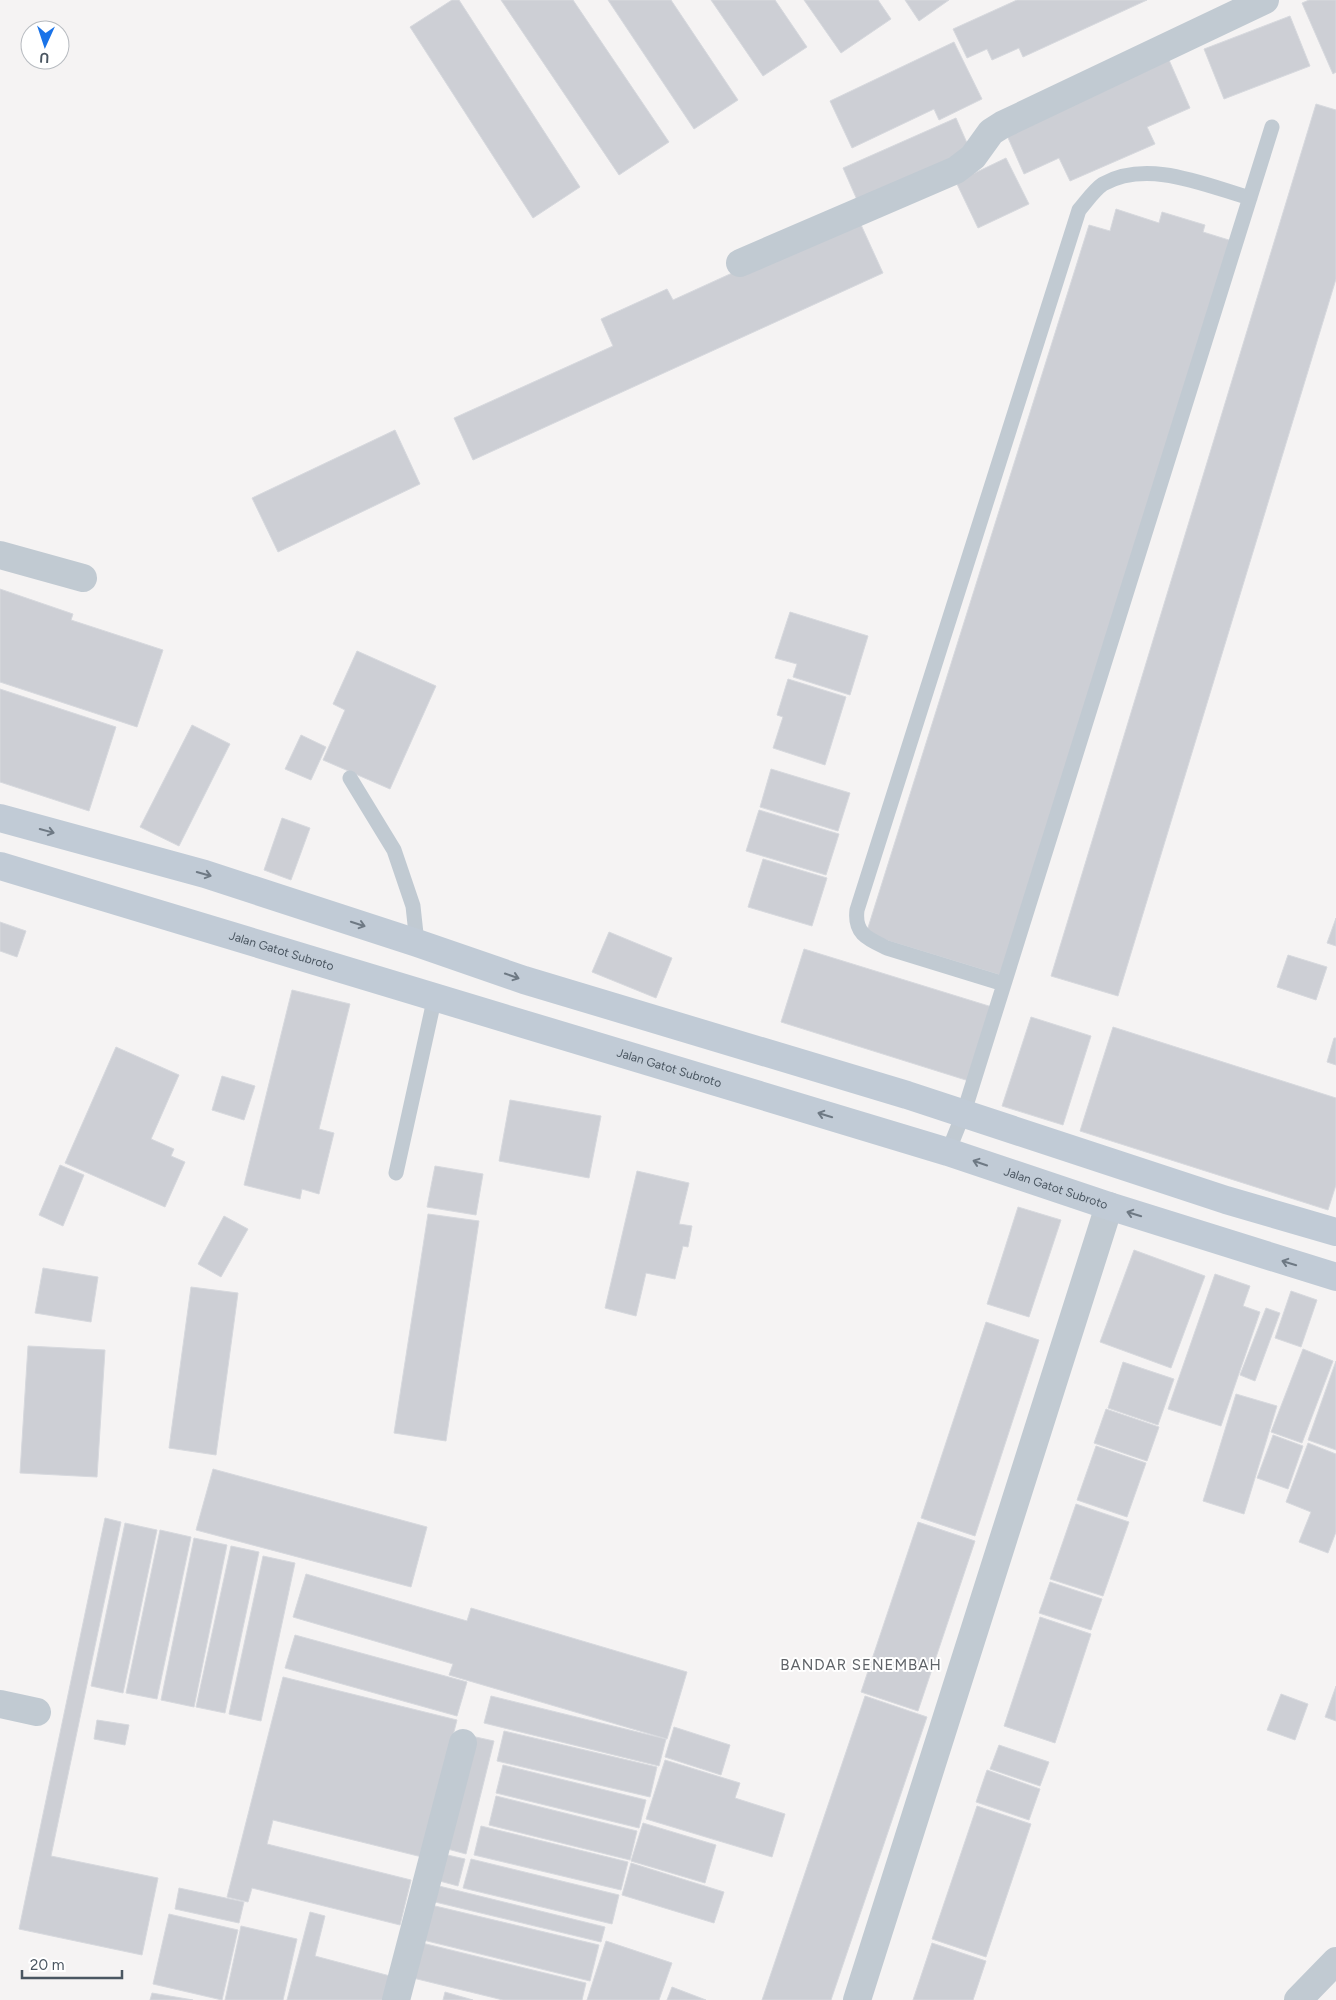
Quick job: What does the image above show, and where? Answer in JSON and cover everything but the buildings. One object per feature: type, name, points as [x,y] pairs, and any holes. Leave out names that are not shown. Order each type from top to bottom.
[{"type":"main road","points":[[0,818],[205,874],[524,980],[964,1112],[1226,1200],[1336,1232]]},
{"type":"main road","name":"Jalan Gatot Subroto","points":[[0,866],[948,1152],[1109,1206],[1336,1277]]},
{"type":"street","points":[[740,263],[956,170],[973,157],[991,132],[1002,124],[1265,0]]},
{"type":"street","points":[[0,555],[83,578]]},
{"type":"street","points":[[857,2000],[1109,1206]]},
{"type":"street","points":[[0,1704],[37,1712]]},
{"type":"street","points":[[396,2000],[463,1744]]},
{"type":"street","points":[[1298,2000],[1336,1961]]},
{"type":"lane","points":[[948,1152],[964,1112],[1272,127]]},
{"type":"lane","points":[[1004,984],[887,948],[869,940],[858,927],[857,910],[1079,210],[1101,185],[1123,176],[1166,174],[1250,198]]},
{"type":"lane","points":[[350,778],[394,850],[413,906],[417,943]]},
{"type":"lane","points":[[396,1174],[435,996]]},
{"type":"district","name":"BANDAR SENEMBAH","points":[[861,1665]]}]
